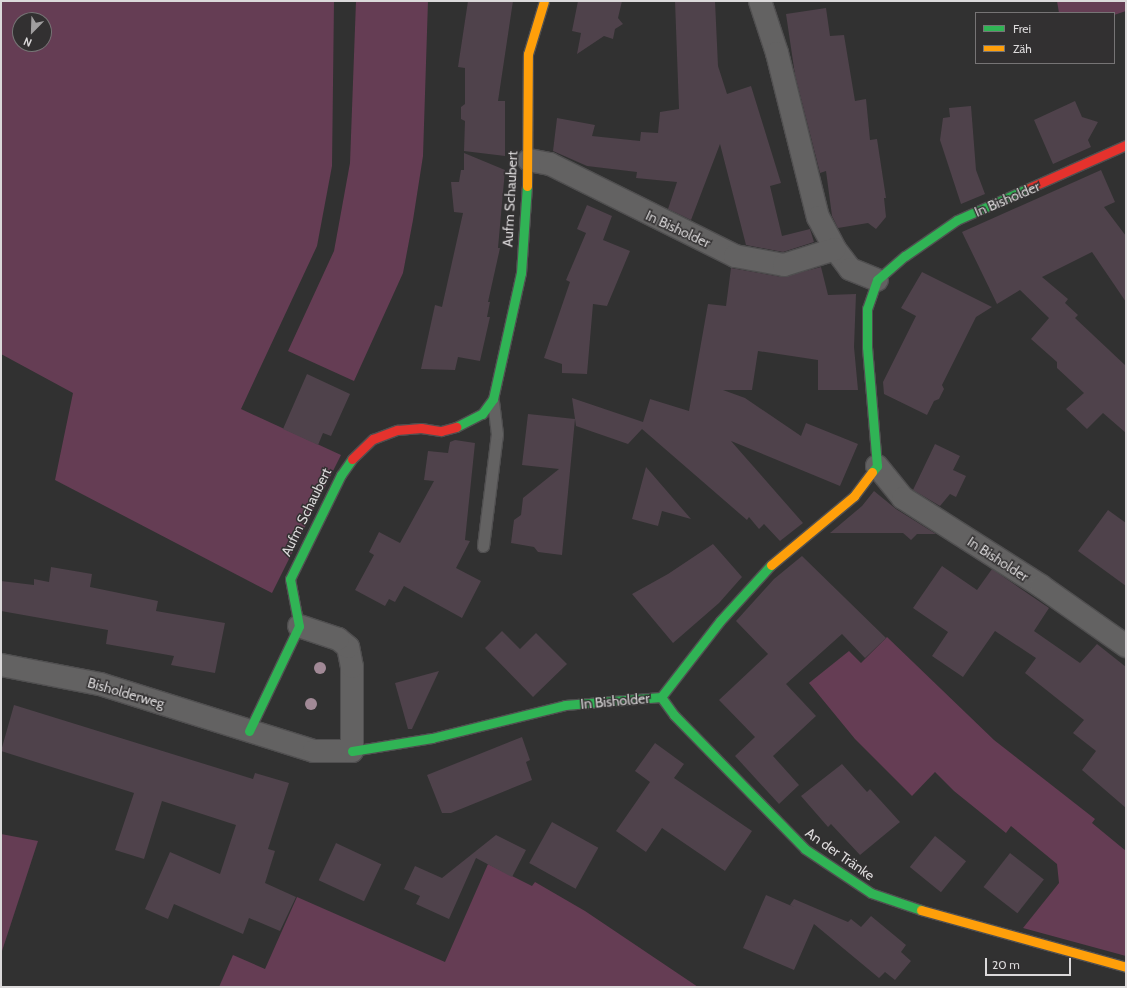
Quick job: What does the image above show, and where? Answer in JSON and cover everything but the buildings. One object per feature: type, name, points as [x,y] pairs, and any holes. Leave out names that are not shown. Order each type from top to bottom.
[{"type":"street","name":"Aufm Schaubert","points":[[299,626],[290,579],[340,474],[355,455],[373,439],[397,430],[421,428],[441,431],[464,425],[482,414],[493,399],[521,273],[528,160],[528,54],[544,1]]},
{"type":"street","points":[[760,1],[776,53],[818,217],[835,250],[850,269],[877,280],[867,309],[867,340],[876,466]]},
{"type":"street","name":"In Bisholder","points":[[877,280],[906,256],[957,220],[1126,145]]},
{"type":"street","name":"In Bisholder","points":[[528,160],[550,164],[735,256],[784,265],[835,250]]},
{"type":"street","name":"In Bisholder","points":[[249,731],[314,751],[352,752],[432,738],[533,711],[565,705],[661,697],[720,620],[766,570],[854,496],[876,466],[903,498],[1042,586],[1126,646]]},
{"type":"street","points":[[249,731],[299,626],[338,639],[348,647],[352,667],[352,752]]},
{"type":"street","name":"Bisholderweg","points":[[1,665],[100,684],[249,731]]},
{"type":"street","name":"An der Tränke","points":[[661,697],[674,715],[805,849],[871,893],[931,914],[1126,967]]},
{"type":"lane","name":"Aufm Schaubert","points":[[483,546],[497,434],[493,399]]},
{"type":"shaded area","points":[[1,1],[334,1],[332,166],[317,246],[241,409],[341,455],[272,593],[55,480],[73,393],[1,354]]},
{"type":"shaded area","points":[[356,1],[428,1],[423,156],[403,273],[354,381],[288,351],[334,251],[350,163]]},
{"type":"shaded area","points":[[1057,1],[1126,1],[1126,11],[1115,15],[1115,12],[1059,12]]},
{"type":"shaded area","points":[[887,637],[994,740],[1095,819],[1092,823],[1126,851],[1126,956],[1023,928],[1059,883],[1057,864],[1011,826],[1006,833],[954,791],[935,772],[912,796],[855,739],[809,683],[849,651],[861,663]]},
{"type":"shaded area","points":[[1,834],[38,841],[1,954]]},
{"type":"shaded area","points":[[488,864],[532,886],[535,882],[585,911],[698,987],[219,987],[233,955],[265,969],[297,897],[445,962]]},
{"type":"traffic: fast","points":[[456,427],[482,414],[493,399],[521,273],[527,186]]},
{"type":"traffic: fast","points":[[872,472],[877,466],[867,347],[867,309],[877,280],[905,256],[957,220],[1029,188]]},
{"type":"traffic: fast","points":[[249,731],[299,626],[290,579],[341,475],[352,459]]},
{"type":"traffic: fast","points":[[352,751],[432,738],[565,705],[661,697],[720,621],[771,565]]},
{"type":"traffic: fast","points":[[661,697],[674,715],[805,849],[871,893],[921,910]]},
{"type":"traffic: slow","points":[[527,186],[528,54],[544,1]]},
{"type":"traffic: slow","points":[[771,565],[854,496],[872,472]]},
{"type":"traffic: slow","points":[[921,910],[1126,967]]},
{"type":"traffic: jam","points":[[1029,188],[1126,145]]},
{"type":"traffic: jam","points":[[352,459],[373,439],[397,430],[421,428],[441,431],[456,427]]}]
